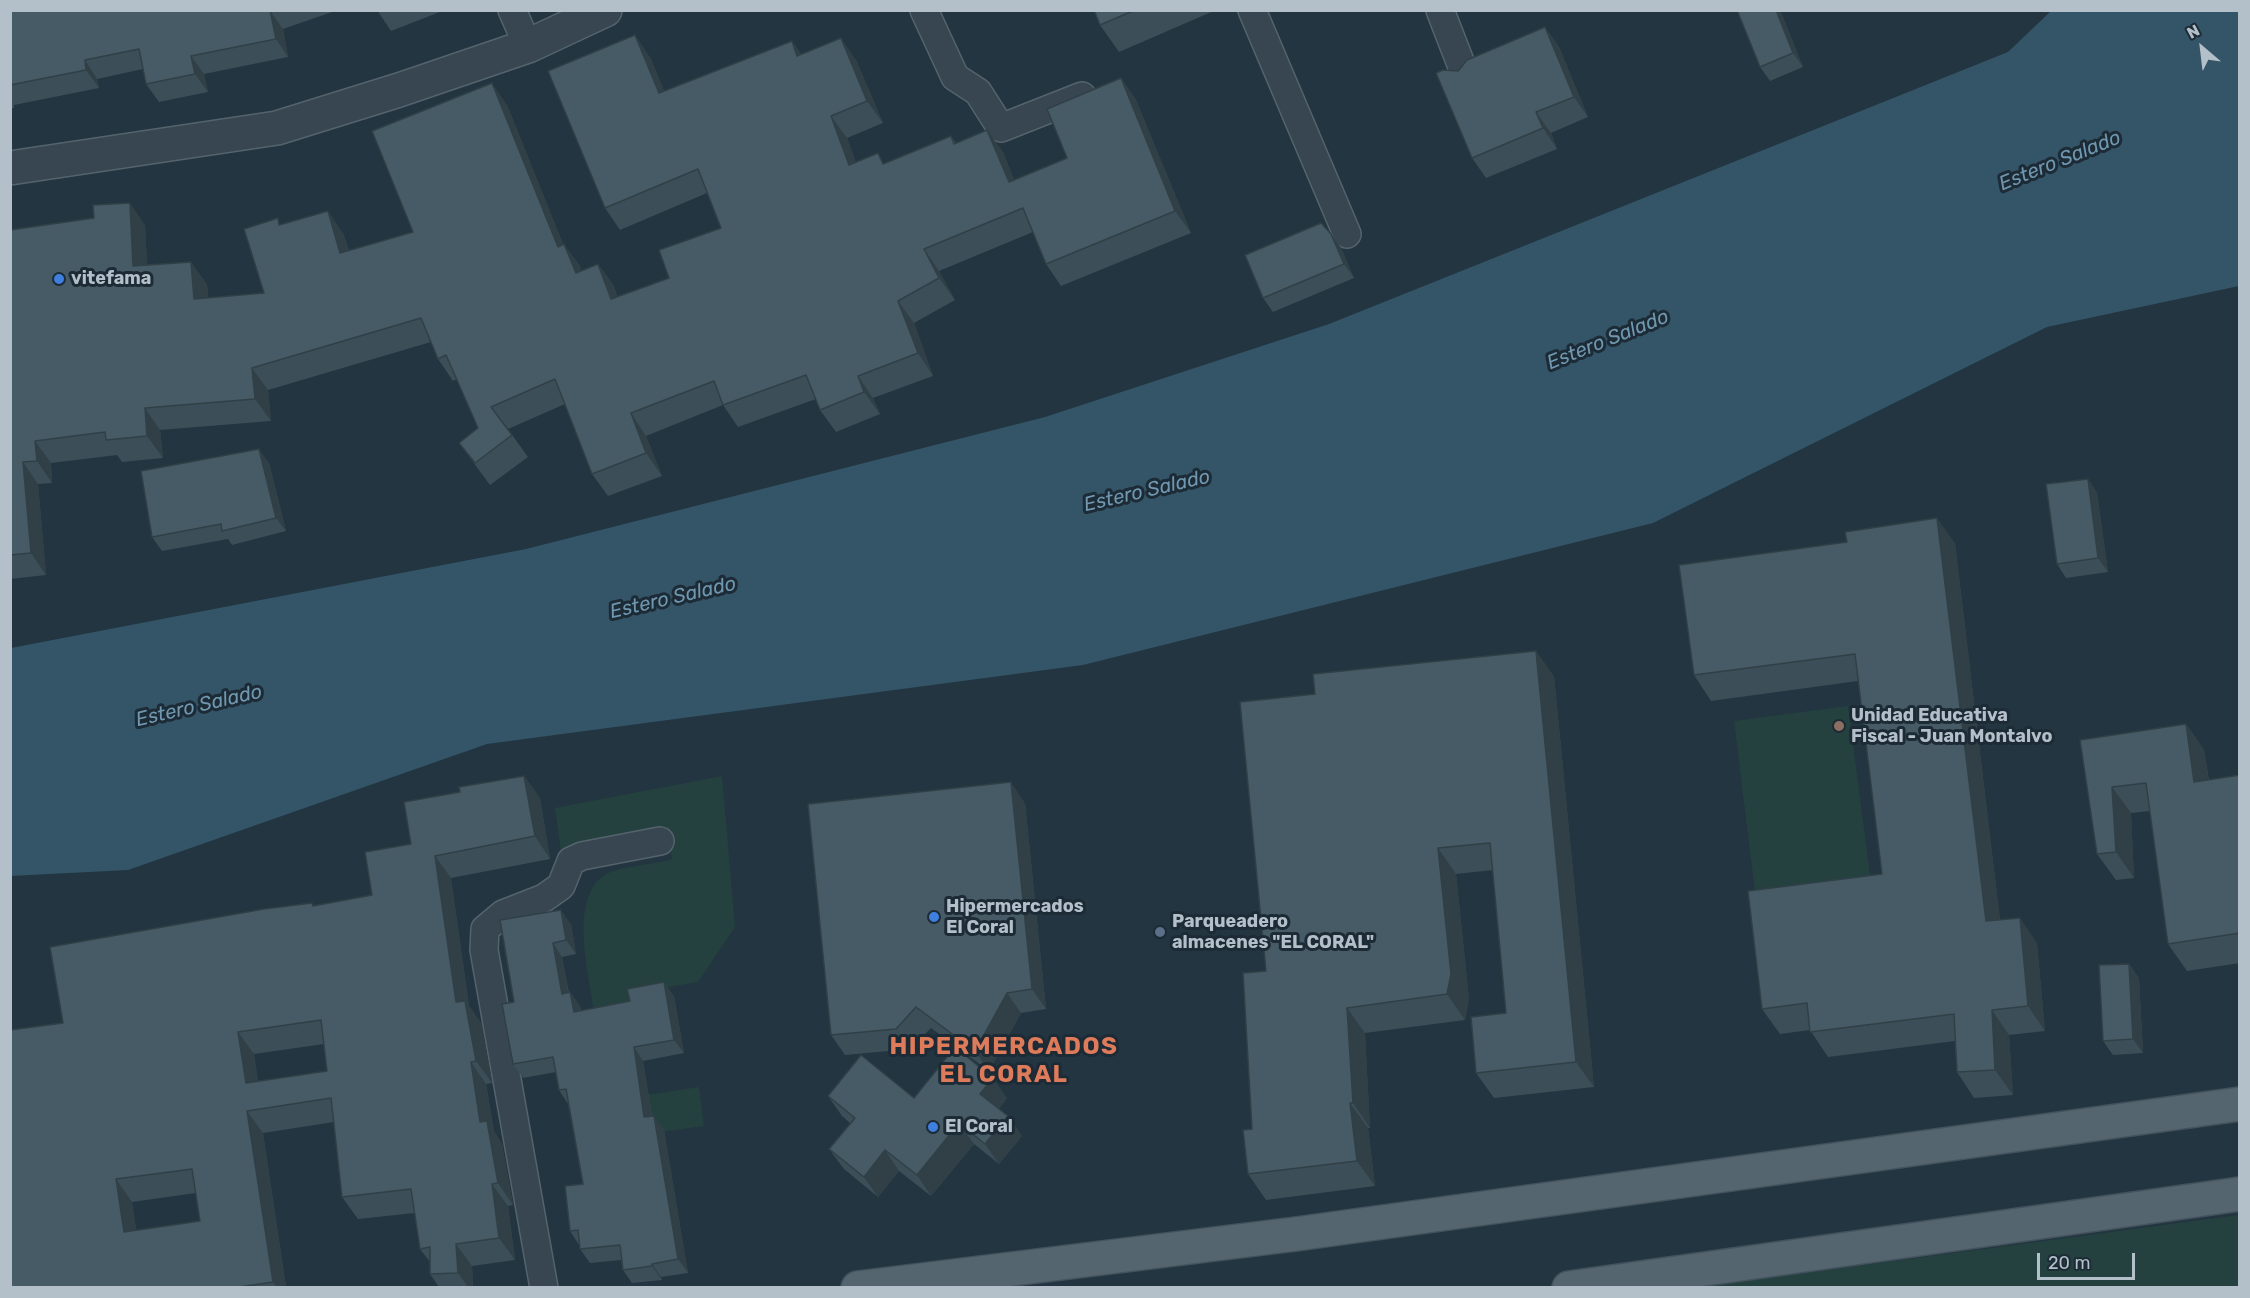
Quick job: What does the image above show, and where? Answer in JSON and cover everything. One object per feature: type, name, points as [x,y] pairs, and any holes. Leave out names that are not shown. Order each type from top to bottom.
[{"type":"main road","points":[[858,1287],[1296,1234],[2240,1104]]},
{"type":"main road","points":[[1569,1287],[2240,1194]]},
{"type":"street","points":[[513,10],[528,46]]},
{"type":"street","points":[[10,168],[277,128],[528,46],[605,10]]},
{"type":"street","points":[[924,10],[955,76],[978,92],[1001,128],[1108,85]]},
{"type":"street","points":[[1252,10],[1347,234]]},
{"type":"street","points":[[1440,10],[1466,77]]},
{"type":"street","points":[[544,1287],[484,950],[484,929],[504,914],[544,898],[561,886],[571,861],[582,856],[660,841]]},
{"type":"green space","points":[[1848,706],[1873,898],[1758,916],[1734,721]]},
{"type":"green space","points":[[722,776],[735,927],[698,982],[632,993],[633,1009],[594,1011],[585,955],[584,933],[589,894],[598,880],[613,871],[672,859],[667,836],[561,852],[555,808]]},
{"type":"green space","points":[[699,1087],[704,1126],[632,1136],[627,1098]]},
{"type":"green space","points":[[2239,1215],[2239,1287],[1700,1287]]},
{"type":"water","name":"Estero Salado","points":[[2051,11],[2239,11],[2239,286],[2047,327],[1653,523],[1083,665],[487,744],[128,870],[11,876],[11,648],[526,549],[1045,417],[1329,324],[2008,52]]},
{"type":"building","points":[[10,10],[270,10],[276,39],[191,56],[195,74],[146,84],[139,49],[85,60],[86,70],[10,85]]},
{"type":"building","points":[[1094,10],[1135,10],[1100,25]]},
{"type":"building","points":[[1737,10],[1776,10],[1793,53],[1760,67]]},
{"type":"building","points":[[1545,27],[1574,97],[1536,112],[1543,128],[1472,158],[1436,73],[1443,70],[1458,71],[1467,60]]},
{"type":"building","points":[[635,35],[659,93],[792,41],[797,56],[841,38],[867,101],[831,116],[849,165],[878,153],[883,164],[951,136],[954,144],[987,130],[1009,182],[1067,158],[1047,109],[1121,78],[1175,211],[1046,264],[1023,208],[924,249],[939,278],[898,301],[918,353],[858,376],[864,392],[820,410],[806,375],[723,405],[714,381],[631,413],[646,453],[592,474],[555,379],[491,407],[512,435],[475,463],[459,443],[478,428],[446,355],[438,359],[421,318],[252,368],[255,399],[145,408],[147,436],[106,440],[105,432],[35,441],[37,461],[23,462],[31,553],[10,555],[10,230],[94,218],[93,205],[130,203],[133,266],[191,262],[194,299],[264,293],[244,229],[278,218],[279,225],[328,211],[340,253],[413,232],[372,131],[492,83],[558,247],[564,244],[576,273],[598,264],[611,299],[669,278],[659,250],[721,228],[698,169],[605,208],[548,71]]},
{"type":"building","points":[[1321,223],[1331,234],[1344,264],[1263,298],[1245,255]]},
{"type":"building","points":[[259,449],[276,518],[222,531],[221,524],[152,537],[141,471]]},
{"type":"building","points":[[2088,479],[2098,558],[2057,564],[2046,484]]},
{"type":"building","points":[[1937,518],[1986,921],[2020,918],[2028,1006],[1992,1010],[1995,1070],[1957,1072],[1954,1014],[1810,1032],[1807,1003],[1762,1009],[1748,891],[1882,874],[1855,654],[1694,675],[1679,565],[1847,542],[1845,532]]},
{"type":"building","points":[[1536,651],[1576,1062],[1476,1073],[1471,1017],[1506,1013],[1490,843],[1438,848],[1451,974],[1447,994],[1347,1008],[1353,1103],[1350,1103],[1357,1161],[1248,1174],[1243,1130],[1252,1129],[1243,973],[1266,971],[1240,702],[1315,694],[1313,674]]},
{"type":"building","points":[[2186,724],[2194,782],[2240,775],[2240,933],[2168,944],[2146,783],[2112,787],[2116,852],[2097,854],[2080,740]]},
{"type":"building","points":[[524,776],[535,836],[435,856],[456,1002],[465,1001],[476,1061],[471,1062],[480,1122],[487,1121],[498,1183],[492,1184],[499,1238],[456,1244],[458,1273],[430,1274],[430,1247],[420,1249],[411,1189],[342,1197],[331,1098],[247,1111],[273,1282],[239,1287],[10,1287],[10,1030],[63,1023],[50,947],[264,909],[312,903],[313,906],[372,895],[365,852],[411,844],[404,802],[460,792],[459,787]],"holes":[[[321,1020],[327,1071],[246,1083],[238,1032]],[[192,1169],[200,1221],[124,1232],[116,1179]]]},
{"type":"building","name":"Hipermercados El Coral","points":[[1011,782],[1032,989],[1007,993],[975,1051],[916,1007],[896,1029],[831,1035],[808,804]]},
{"type":"building","points":[[561,910],[566,940],[553,943],[562,994],[570,992],[574,1012],[630,1001],[627,989],[664,982],[674,1040],[634,1047],[644,1117],[654,1116],[678,1259],[623,1270],[620,1245],[580,1249],[578,1230],[570,1231],[565,1186],[583,1184],[566,1089],[559,1090],[553,1057],[513,1064],[502,1004],[514,1002],[500,920]]},
{"type":"building","points":[[2129,964],[2133,1039],[2103,1041],[2099,965]]},
{"type":"building","name":"El Coral","points":[[955,1047],[993,1078],[980,1094],[1008,1116],[985,1144],[959,1123],[917,1175],[885,1150],[864,1177],[829,1149],[855,1118],[828,1096],[861,1055],[914,1098]]},
{"type":"place","name":"vitefama","points":[[59,279]]},
{"type":"place","name":"Unidad Educativa Fiscal - Juan Montalvo","points":[[1839,726]]},
{"type":"place","name":"Hipermercados El Coral","points":[[934,917]]},
{"type":"place","name":"Parqueadero almacenes \"EL CORAL\"","points":[[1160,932]]},
{"type":"place","name":"El Coral","points":[[933,1127]]},
{"type":"district","name":"HIPERMERCADOS EL CORAL","points":[[1004,1061]]}]
